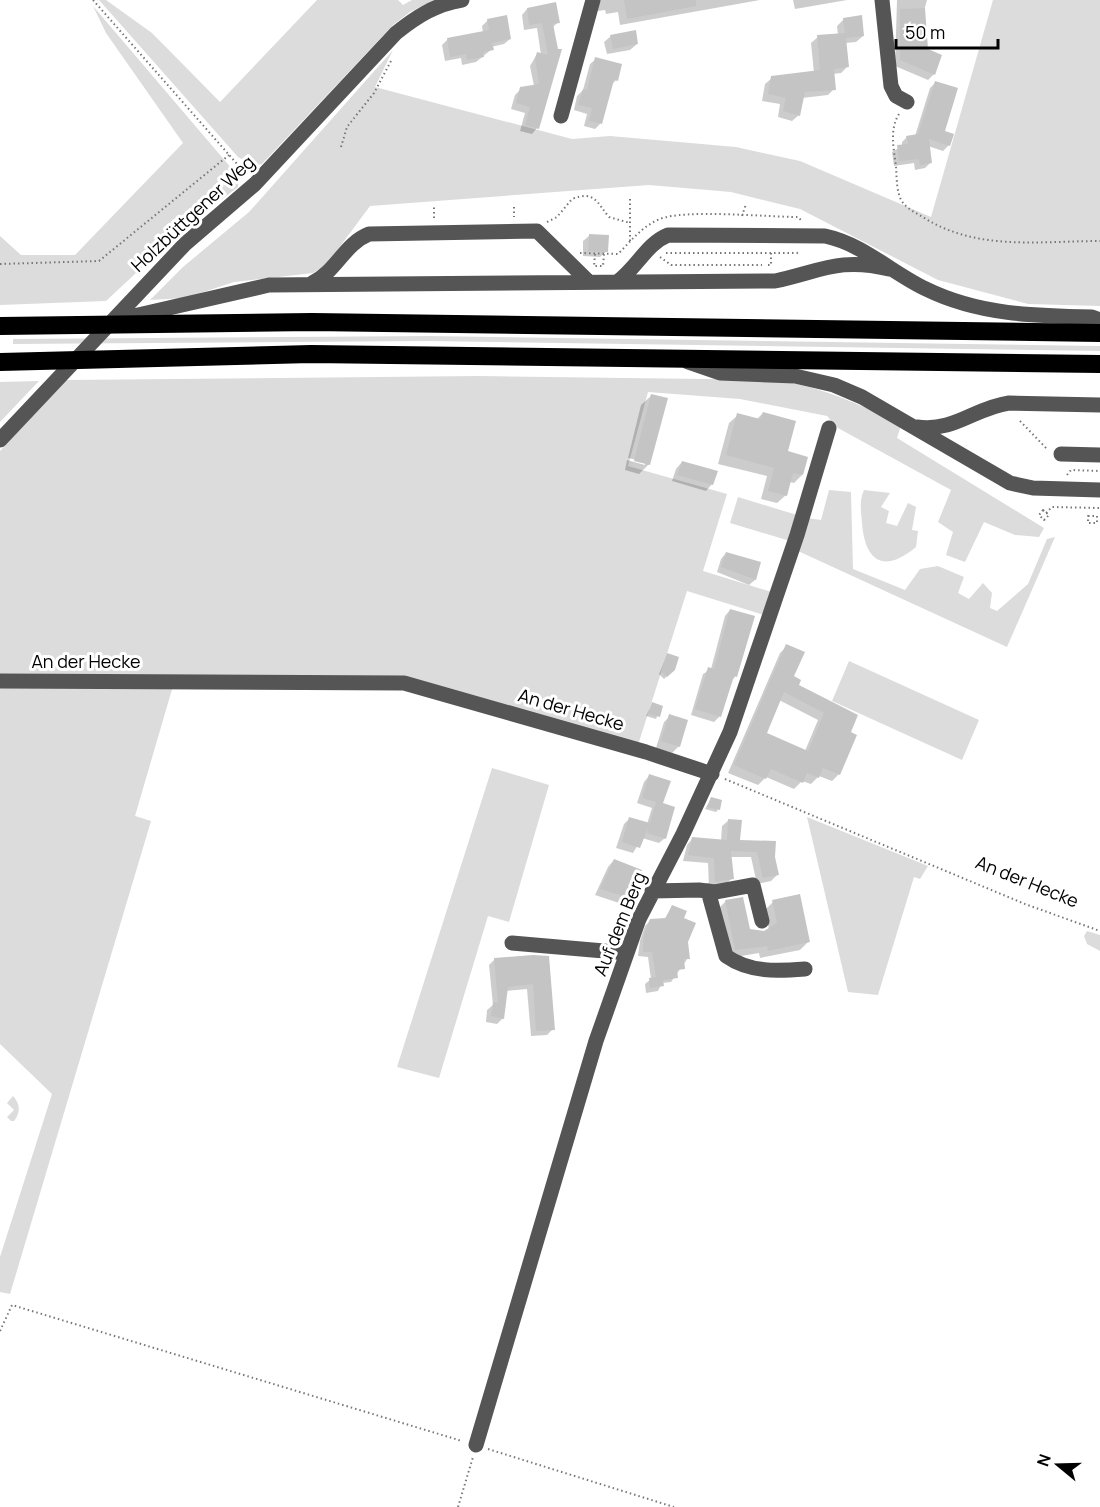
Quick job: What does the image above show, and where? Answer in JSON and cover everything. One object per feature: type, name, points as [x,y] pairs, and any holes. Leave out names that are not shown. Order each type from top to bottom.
[{"type":"highway","points":[[0,326],[372,322],[1100,333]]},
{"type":"highway","points":[[0,362],[311,354],[1100,364]]},
{"type":"street","name":"Holzbüttgener Weg","points":[[0,440],[162,267],[185,244],[255,184],[396,33],[414,18],[434,8],[462,0]]},
{"type":"street","points":[[561,116],[593,0]]},
{"type":"street","points":[[882,0],[891,86],[896,96],[907,102]]},
{"type":"street","points":[[310,284],[331,271],[360,237],[377,232],[537,231],[589,282]]},
{"type":"street","points":[[617,282],[632,270],[648,248],[660,238],[675,234],[825,236],[850,243],[889,269],[933,292],[982,309],[1025,316],[1092,317],[1100,320]]},
{"type":"street","points":[[95,324],[155,313],[254,287],[310,284],[775,281],[832,265],[851,263],[889,269]]},
{"type":"street","points":[[670,357],[720,373],[795,376],[834,385],[862,397],[1010,483],[1033,488],[1100,490]]},
{"type":"street","points":[[914,426],[943,427],[959,423],[996,405],[1009,403],[1100,405]]},
{"type":"street","name":"Auf dem Berg","points":[[476,1445],[589,1040],[652,891],[730,732],[762,643],[829,428]]},
{"type":"street","points":[[1060,454],[1100,455]]},
{"type":"street","name":"An der Hecke","points":[[0,681],[404,683],[624,746],[711,774]]},
{"type":"street","points":[[652,891],[722,891],[753,885],[762,921]]},
{"type":"street","points":[[708,891],[726,956],[745,967],[777,972],[805,969]]},
{"type":"street","points":[[512,944],[627,952]]},
{"type":"path","points":[[93,0],[255,184]]},
{"type":"path","points":[[341,147],[347,127],[374,93],[394,55],[398,44],[396,33]]},
{"type":"path","points":[[907,102],[892,125],[899,195],[912,211],[941,228],[963,236],[1015,243],[1100,242]]},
{"type":"path","points":[[0,264],[99,261],[229,155]]},
{"type":"path","points":[[578,253],[618,254],[630,242],[630,196]]},
{"type":"path","points":[[746,204],[742,216],[798,218],[805,224]]},
{"type":"path","points":[[434,207],[434,224]]},
{"type":"path","points":[[514,207],[514,223]]},
{"type":"path","points":[[634,237],[671,265],[771,266],[771,253]]},
{"type":"path","points":[[595,254],[594,266],[603,266],[604,254]]},
{"type":"path","points":[[1061,481],[1071,471],[1100,471]]},
{"type":"path","points":[[1047,513],[1052,507],[1100,508]]},
{"type":"path","points":[[1092,508],[1092,516]]},
{"type":"path","name":"An der Hecke","points":[[711,774],[1025,904],[1100,931]]},
{"type":"path","points":[[0,1331],[12,1305],[674,1507]]},
{"type":"path","points":[[458,1507],[476,1445]]},
{"type":"shaded area","points":[[99,0],[106,0],[152,33],[220,102],[317,0],[398,0],[403,5],[412,0],[435,0],[410,12],[393,25],[262,164],[254,166],[238,157]]},
{"type":"shaded area","points":[[993,0],[1100,0],[1100,306],[1028,304],[938,280],[800,209],[731,192],[649,185],[370,206],[327,264],[313,273],[234,282],[185,298],[150,300],[183,267],[249,212],[393,50],[375,87],[572,139],[610,136],[736,147],[800,161],[931,217]]},
{"type":"shaded area","points":[[93,6],[238,176],[238,187],[182,230],[106,301],[0,305],[0,236],[21,255],[75,255],[183,143],[106,33]]},
{"type":"shaded area","points":[[428,336],[1100,346],[1100,351],[428,341],[13,344],[13,339]]},
{"type":"shaded area","points":[[479,376],[776,380],[810,387],[855,403],[901,425],[897,438],[1044,528],[1039,537],[1015,535],[984,522],[965,562],[946,555],[953,532],[938,522],[951,490],[838,428],[827,416],[740,399],[648,392],[628,466],[727,494],[703,571],[775,593],[767,616],[687,591],[638,745],[412,679],[0,677],[0,451],[66,380]]},
{"type":"shaded area","points":[[39,381],[0,422],[0,382]]},
{"type":"shaded area","points":[[829,490],[851,492],[853,569],[905,590],[920,569],[938,566],[964,577],[958,593],[969,599],[983,583],[992,593],[990,608],[997,611],[1028,584],[1047,539],[1055,537],[1007,647],[798,551],[807,518],[821,520]]},
{"type":"shaded area","points":[[864,490],[890,493],[881,507],[889,511],[886,523],[897,526],[908,503],[916,507],[912,530],[918,531],[916,547],[895,560],[878,560],[872,555],[867,547],[862,523],[861,502]]},
{"type":"shaded area","points":[[738,497],[797,515],[790,541],[730,523]]},
{"type":"shaded area","points":[[849,661],[979,720],[962,760],[832,701]]},
{"type":"shaded area","points":[[0,686],[173,686],[135,816],[151,821],[10,1294],[0,1292],[0,1257],[52,1094],[0,1044]]},
{"type":"shaded area","points":[[492,768],[549,785],[509,922],[488,916],[439,1078],[397,1067]]},
{"type":"shaded area","points":[[807,817],[928,866],[920,879],[914,877],[878,995],[848,992]]},
{"type":"shaded area","points":[[1087,931],[1100,935],[1100,951],[1087,944],[1084,936]]},
{"type":"shaded area","points":[[13,1096],[19,1111],[14,1121],[11,1121],[7,1117],[14,1110],[7,1103]]},
{"type":"building","points":[[624,0],[696,0],[696,6],[627,19]]},
{"type":"building","points":[[556,2],[560,23],[553,24],[558,49],[562,49],[539,129],[525,125],[530,107],[516,103],[520,87],[539,84],[535,59],[537,52],[548,55],[542,23],[529,25],[527,8]]},
{"type":"building","points":[[925,8],[928,49],[942,55],[935,75],[900,60],[900,9]]},
{"type":"building","points":[[507,15],[511,39],[492,43],[494,50],[483,52],[484,57],[467,60],[466,54],[450,57],[447,38],[489,30],[487,19]]},
{"type":"building","points":[[862,15],[864,36],[846,38],[849,67],[834,69],[836,90],[805,92],[800,116],[783,111],[786,98],[768,94],[771,76],[820,70],[817,35],[845,33],[843,18]]},
{"type":"building","points":[[636,30],[638,44],[613,49],[610,35]]},
{"type":"building","points":[[595,57],[622,64],[618,81],[614,80],[602,124],[589,121],[592,108],[578,105],[583,89],[587,90]]},
{"type":"building","points":[[935,81],[958,88],[945,131],[954,134],[950,146],[929,139],[932,163],[920,165],[919,159],[899,161],[897,145],[908,144],[906,136],[918,134]]},
{"type":"building","points":[[589,234],[609,235],[608,252],[588,251]]},
{"type":"building","points":[[651,394],[668,398],[650,465],[634,461]]},
{"type":"building","points":[[763,412],[796,421],[788,451],[808,457],[803,475],[793,473],[787,496],[768,491],[774,468],[726,455],[737,413],[760,419]]},
{"type":"building","points":[[682,461],[718,471],[713,485],[677,475]]},
{"type":"building","points":[[726,552],[761,562],[756,580],[721,567]]},
{"type":"building","points":[[730,609],[755,616],[737,677],[734,676],[721,717],[695,709],[708,667],[714,669]]},
{"type":"building","points":[[786,644],[805,652],[794,676],[801,680],[799,685],[858,715],[851,732],[857,735],[840,775],[823,768],[819,778],[807,773],[803,783],[771,769],[766,779],[734,765]],"holes":[[[784,692],[824,713],[808,751],[767,733]]]},
{"type":"building","points":[[667,653],[679,657],[675,670],[667,677],[661,671]]},
{"type":"building","points":[[652,702],[663,706],[660,717],[648,714]]},
{"type":"building","points":[[669,714],[688,720],[680,747],[661,741]]},
{"type":"building","points":[[649,774],[671,781],[663,803],[675,807],[666,839],[647,833],[656,802],[642,798]]},
{"type":"building","points":[[711,797],[722,800],[720,810],[707,807]]},
{"type":"building","points":[[629,817],[650,823],[640,848],[622,842]]},
{"type":"building","points":[[728,819],[742,820],[740,840],[776,841],[775,857],[779,875],[763,878],[757,852],[731,851],[734,879],[715,882],[714,858],[688,855],[692,837],[727,840]]},
{"type":"building","points":[[614,859],[642,870],[630,898],[600,889]]},
{"type":"building","points":[[800,894],[810,942],[768,951],[767,946],[735,950],[725,900],[743,897],[750,929],[764,931],[777,923],[772,900]]},
{"type":"building","points":[[672,905],[687,911],[684,918],[696,923],[688,942],[690,959],[684,959],[685,969],[677,970],[678,978],[663,980],[664,986],[650,988],[649,978],[656,977],[652,952],[643,952],[644,934],[650,919],[666,918]]},
{"type":"building","points":[[549,956],[555,1030],[536,1031],[533,984],[508,987],[504,1019],[491,1016],[493,1002],[498,1003],[494,958]]}]
